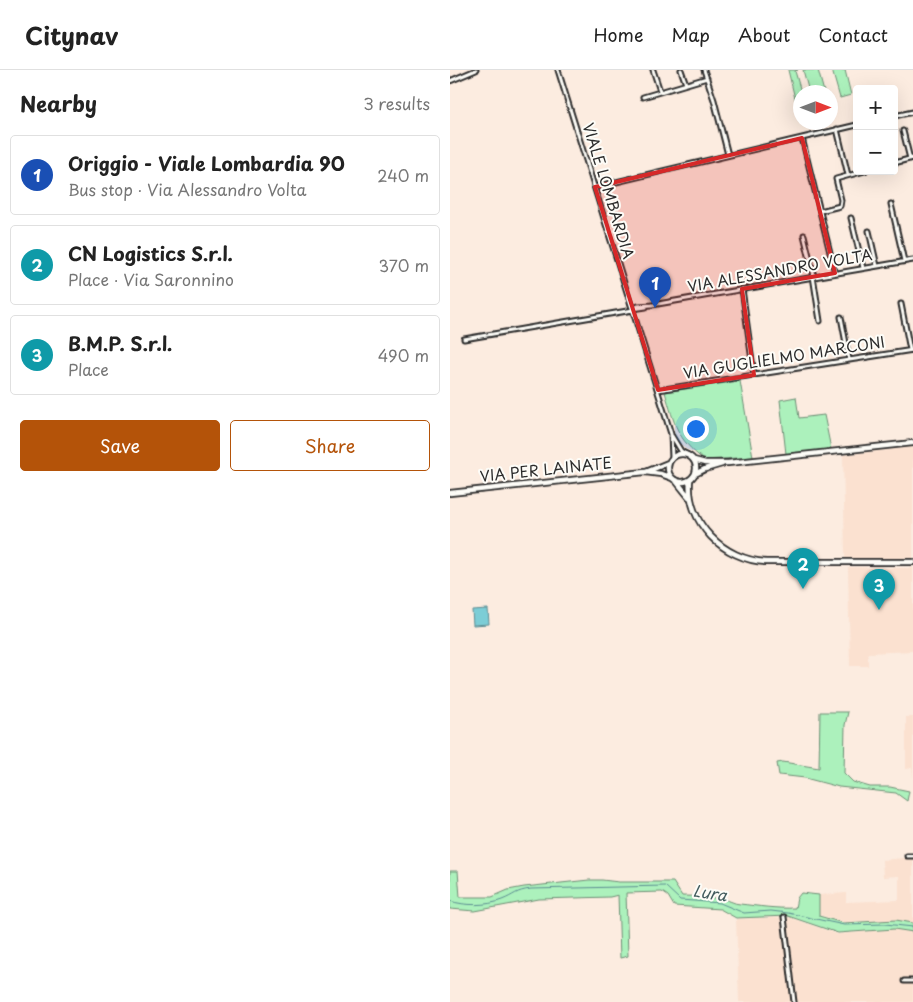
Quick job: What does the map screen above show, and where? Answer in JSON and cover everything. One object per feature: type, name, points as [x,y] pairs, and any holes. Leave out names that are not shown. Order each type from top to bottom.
[{"type":"main road","points":[[674,479],[683,482],[690,480],[695,474],[705,468],[728,463],[913,443]]},
{"type":"main road","points":[[728,463],[705,463],[694,460],[688,455],[679,454],[668,463],[668,471],[690,498],[698,518],[715,541],[736,556],[755,562],[913,562]]},
{"type":"main road","points":[[694,460],[696,464],[695,474]]},
{"type":"main road","name":"VIA PER LAINATE","points":[[645,472],[668,463]]},
{"type":"main road","name":"VIA PER LAINATE","points":[[450,493],[645,472],[661,474],[674,479]]},
{"type":"main road","points":[[690,480],[690,498]]},
{"type":"street","points":[[450,81],[476,70]]},
{"type":"street","name":"VIALE LOMBARDIA","points":[[558,70],[671,434],[681,451],[688,455]]},
{"type":"street","points":[[653,70],[660,91]]},
{"type":"street","points":[[682,70],[686,84]]},
{"type":"street","points":[[704,70],[728,155]]},
{"type":"street","points":[[643,97],[707,78]]},
{"type":"street","points":[[898,115],[913,112]]},
{"type":"street","points":[[838,129],[853,126]]},
{"type":"street","points":[[595,187],[833,130]]},
{"type":"street","points":[[837,130],[848,175]]},
{"type":"street","points":[[898,163],[912,159],[903,131]]},
{"type":"street","points":[[802,138],[835,273]]},
{"type":"street","points":[[820,211],[840,206],[841,200],[836,179],[853,174]]},
{"type":"street","points":[[891,204],[904,261]]},
{"type":"street","points":[[851,218],[863,268]]},
{"type":"street","points":[[869,231],[877,266]]},
{"type":"street","points":[[804,235],[820,321]]},
{"type":"street","name":"VIA ALESSANDRO VOLTA","points":[[464,339],[633,309],[638,306],[913,260]]},
{"type":"street","points":[[742,289],[754,375]]},
{"type":"street","points":[[901,304],[911,350]]},
{"type":"street","points":[[841,317],[849,359]]},
{"type":"street","name":"VIA GUGLIELMO MARCONI","points":[[658,390],[911,350]]},
{"type":"street","name":"VIALE LOMBARDIA","points":[[671,434],[672,458]]},
{"type":"street","points":[[907,856],[913,856]]},
{"type":"street","points":[[784,917],[794,1002]]},
{"type":"street","points":[[904,981],[913,981]]},
{"type":"highlighted area","points":[[802,138],[835,273],[742,289],[754,375],[658,390],[595,187]]},
{"type":"shaded area","points":[[913,447],[913,558],[845,558],[843,455]]},
{"type":"shaded area","points":[[848,567],[913,568],[913,651],[868,653],[868,666],[850,666]]},
{"type":"shaded area","points":[[906,717],[913,717],[913,778],[912,768],[906,769]]},
{"type":"shaded area","points":[[913,857],[913,923],[896,920],[843,922],[819,915],[819,895],[846,893],[846,902],[899,900],[899,876],[883,877],[882,860]]},
{"type":"shaded area","points":[[788,917],[838,934],[894,929],[913,932],[913,1002],[739,1002],[736,919]]},
{"type":"green space","points":[[788,70],[798,70],[795,71],[799,85],[793,85],[793,90]]},
{"type":"green space","points":[[803,70],[818,70],[822,85],[807,85]]},
{"type":"green space","points":[[832,70],[845,70],[851,95],[840,98],[838,85],[836,85]]},
{"type":"green space","points":[[740,381],[753,457],[704,460],[682,438],[671,413],[665,392]]},
{"type":"green space","points":[[796,397],[799,418],[824,415],[831,449],[786,454],[780,400]]},
{"type":"green space","points":[[820,712],[848,712],[845,725],[844,773],[853,782],[870,787],[890,787],[909,791],[907,801],[896,793],[839,787],[805,778],[779,775],[777,763],[783,762],[819,768]]},
{"type":"green space","points":[[450,871],[458,871],[460,897],[492,897],[508,890],[524,887],[589,880],[673,882],[682,896],[724,899],[738,904],[767,907],[795,908],[797,898],[801,893],[819,895],[819,916],[843,923],[896,920],[913,923],[913,932],[894,929],[838,933],[788,916],[736,918],[720,909],[674,906],[668,896],[662,892],[626,893],[628,956],[620,958],[618,895],[610,897],[539,899],[475,911],[450,909]]},
{"type":"water","points":[[488,609],[489,624],[473,625],[472,610]]},
{"type":"waterway","name":"Lura","points":[[450,901],[469,904],[490,903],[531,889],[665,886],[680,900],[720,903],[744,913],[771,911],[844,925],[885,924],[913,927]]},
{"type":"place","name":"Origgio - Viale Lombardia 90","points":[[655,308]]},
{"type":"place","name":"CN Logistics S.r.l.","points":[[803,589]]},
{"type":"place","name":"B.M.P. S.r.l.","points":[[879,610]]}]
